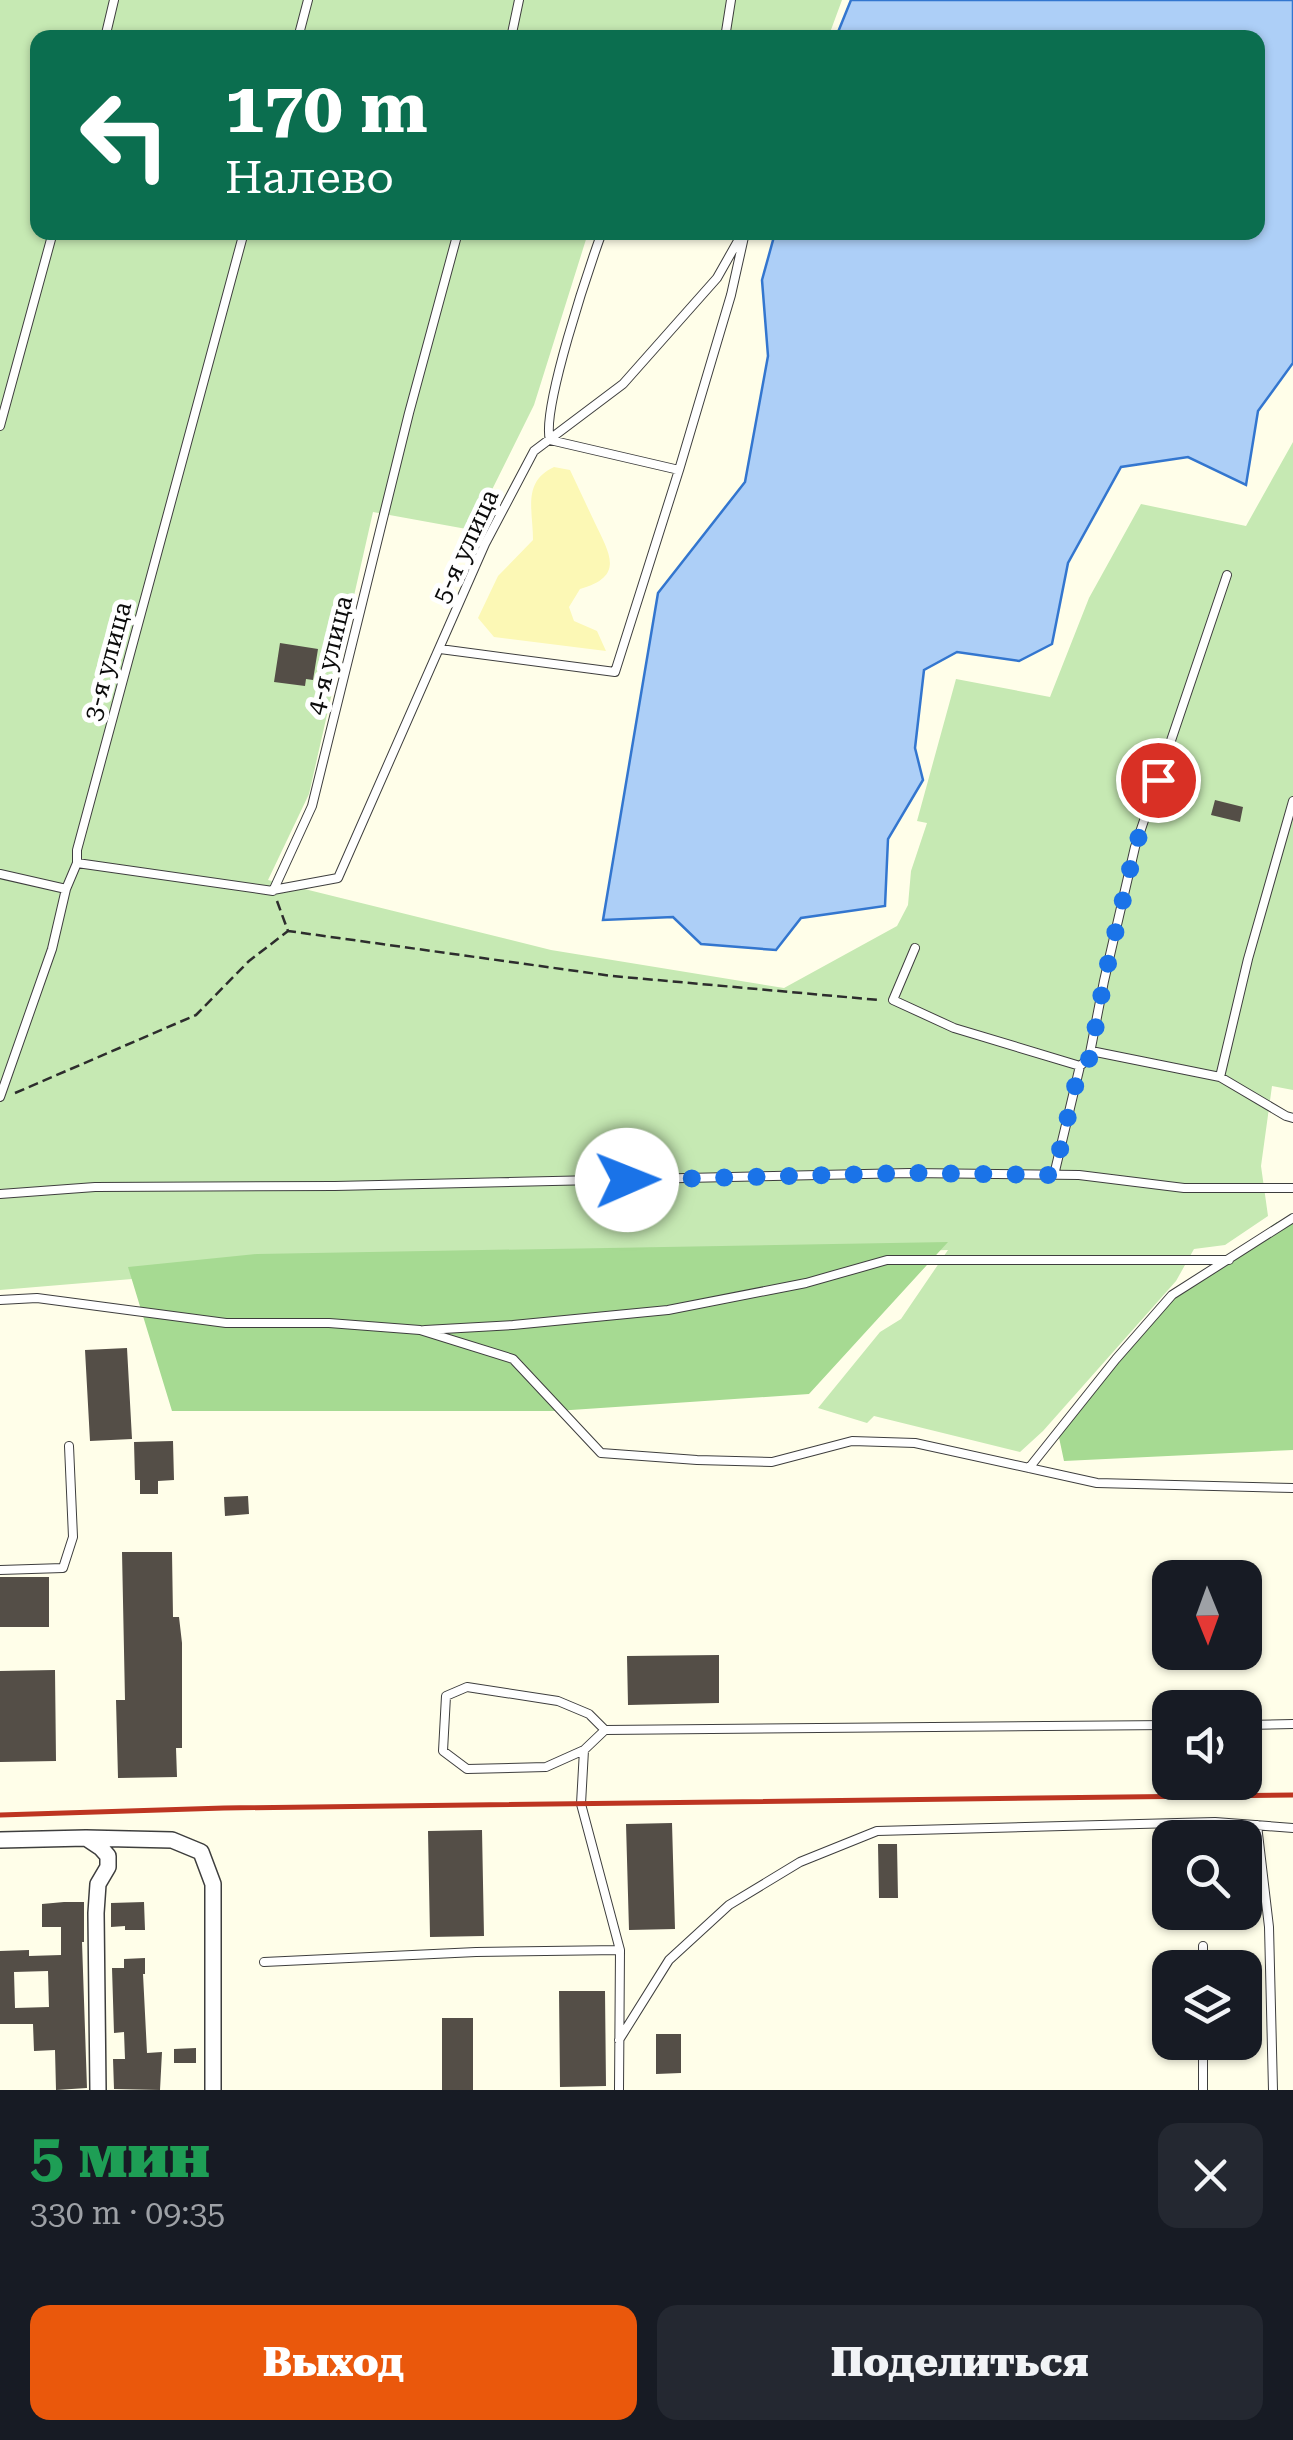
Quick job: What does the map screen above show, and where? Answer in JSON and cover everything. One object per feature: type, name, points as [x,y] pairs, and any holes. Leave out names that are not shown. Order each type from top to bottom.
[{"type":"street","points":[[86,1838],[108,1856],[108,1868],[98,1884],[96,1913],[98,2090]]},
{"type":"street","points":[[0,1840],[172,1840],[201,1852],[213,1884],[213,2090]]},
{"type":"lane","points":[[107,30],[114,0]]},
{"type":"lane","points":[[300,30],[308,0]]},
{"type":"lane","points":[[513,30],[519,0]]},
{"type":"lane","points":[[726,30],[732,0]]},
{"type":"lane","points":[[0,426],[52,240]]},
{"type":"lane","name":"3-я улица","points":[[0,1097],[77,864],[92,793],[242,240]]},
{"type":"lane","name":"4-я улица","points":[[272,891],[312,806],[456,240]]},
{"type":"lane","points":[[599,240],[553,400],[547,431],[550,440],[679,470]]},
{"type":"lane","name":"5-я улица","points":[[272,891],[338,878],[485,544],[534,451],[622,384],[717,278],[739,240]]},
{"type":"lane","points":[[440,648],[616,672],[731,295],[742,240]]},
{"type":"lane","points":[[1090,1058],[1135,848],[1226,576]]},
{"type":"lane","points":[[1220,1077],[1248,959],[1293,801]]},
{"type":"lane","points":[[77,864],[272,891]]},
{"type":"lane","points":[[0,874],[66,889]]},
{"type":"lane","points":[[915,948],[894,1000],[954,1028],[1080,1066]]},
{"type":"lane","points":[[1054,1175],[1080,1066],[1096,1052],[1220,1077],[1293,1118]]},
{"type":"lane","points":[[0,1194],[94,1187],[335,1186],[910,1173],[1079,1175],[1184,1188],[1293,1188]]},
{"type":"lane","points":[[1029,1468],[1172,1295],[1293,1218]]},
{"type":"lane","points":[[0,1300],[37,1298],[226,1323],[329,1323],[420,1330],[668,1310],[806,1284],[887,1260],[1229,1260]]},
{"type":"lane","points":[[420,1330],[513,1359],[601,1453],[772,1462],[852,1441],[915,1443],[1097,1483],[1293,1488]]},
{"type":"lane","points":[[0,1570],[62,1568],[73,1537],[69,1446]]},
{"type":"lane","points":[[605,1730],[590,1714],[558,1701],[467,1687],[446,1696],[443,1751],[467,1769],[546,1766],[584,1750],[605,1730],[1152,1725]]},
{"type":"lane","points":[[1262,1724],[1293,1724]]},
{"type":"lane","points":[[584,1750],[582,1804],[620,1950],[619,2090]]},
{"type":"lane","points":[[619,2040],[669,1960],[729,1906],[800,1862],[878,1830],[1152,1823]]},
{"type":"lane","points":[[1262,1825],[1293,1828]]},
{"type":"lane","points":[[1262,1868],[1269,1927],[1273,2090]]},
{"type":"lane","points":[[264,1962],[620,1950]]},
{"type":"lane","points":[[1203,2060],[1203,2090]]},
{"type":"path","points":[[272,891],[288,932]]},
{"type":"path","points":[[18,1092],[196,1015],[249,962],[288,932],[612,976],[901,1003]]},
{"type":"green space","points":[[0,0],[842,0],[831,30],[30,30],[30,240],[586,240],[534,405],[472,530],[373,512],[309,794],[268,880],[551,950],[784,988],[897,926],[908,905],[911,871],[927,823],[917,821],[956,679],[1050,697],[1089,598],[1141,504],[1246,526],[1293,442],[1293,1090],[1272,1086],[1261,1166],[1268,1216],[1225,1245],[1194,1249],[1176,1281],[1020,1452],[874,1416],[867,1423],[818,1408],[880,1332],[901,1319],[948,1250],[264,1268],[0,1290]]},
{"type":"green space","points":[[1293,1221],[1293,1450],[1064,1461],[1057,1428],[1179,1292],[1277,1222]]},
{"type":"green space","points":[[948,1242],[809,1394],[556,1411],[172,1411],[128,1267],[257,1254]]},
{"type":"sand","points":[[554,467],[570,470],[608,553],[609,570],[604,577],[580,589],[569,607],[574,621],[597,631],[606,651],[494,637],[478,618],[498,576],[533,540],[533,489],[544,473]]},
{"type":"water","points":[[851,0],[1293,0],[1293,363],[1258,411],[1246,485],[1188,457],[1121,467],[1068,563],[1052,644],[1019,661],[957,652],[924,670],[915,748],[923,780],[888,839],[885,906],[801,918],[776,950],[701,944],[673,917],[603,920],[658,593],[745,482],[768,356],[762,280],[773,240],[1265,240],[1265,30],[839,30]]},
{"type":"building","points":[[280,643],[318,649],[313,680],[306,679],[305,686],[274,682]]},
{"type":"building","points":[[1215,800],[1243,807],[1240,822],[1211,815]]},
{"type":"building","points":[[127,1348],[132,1439],[90,1441],[85,1350]]},
{"type":"building","points":[[173,1441],[174,1480],[158,1481],[158,1494],[140,1494],[140,1480],[135,1480],[134,1442]]},
{"type":"building","points":[[248,1496],[249,1514],[225,1516],[224,1497]]},
{"type":"building","points":[[122,1552],[172,1552],[173,1617],[179,1617],[182,1643],[182,1748],[176,1748],[177,1777],[118,1778],[116,1700],[125,1700]]},
{"type":"building","points":[[0,1577],[49,1577],[49,1627],[0,1627]]},
{"type":"building","points":[[719,1655],[719,1703],[628,1705],[627,1656]]},
{"type":"building","points":[[55,1670],[56,1761],[0,1762],[0,1671]]},
{"type":"building","points":[[672,1823],[675,1929],[629,1930],[626,1824]]},
{"type":"building","points":[[482,1830],[484,1936],[430,1937],[428,1831]]},
{"type":"building","points":[[878,1844],[897,1844],[898,1898],[879,1898]]},
{"type":"building","points":[[84,1902],[87,2088],[56,2090],[55,2050],[34,2051],[33,2024],[0,2024],[0,1951],[29,1950],[29,1956],[61,1955],[61,1927],[42,1927],[42,1904]],"holes":[[[48,1971],[49,2007],[15,2008],[14,1972]]]},
{"type":"building","points":[[144,1902],[145,1930],[111,1927],[111,1903]]},
{"type":"building","points":[[145,1958],[147,2053],[162,2052],[160,2090],[114,2089],[113,2059],[125,2059],[124,2032],[114,2033],[112,1968],[124,1968],[124,1959]]},
{"type":"building","points":[[559,1991],[605,1991],[606,2086],[560,2087]]},
{"type":"building","points":[[442,2018],[473,2018],[473,2090],[442,2090]]},
{"type":"building","points":[[656,2034],[681,2034],[681,2073],[656,2074]]},
{"type":"building","points":[[196,2048],[196,2063],[174,2063],[174,2049]]},
{"type":"railway","points":[[0,1815],[224,1808],[1293,1795]]},
{"type":"route","points":[[627,1180],[910,1173],[1054,1175],[1080,1066],[1090,1058],[1135,848],[1158,780]]}]
